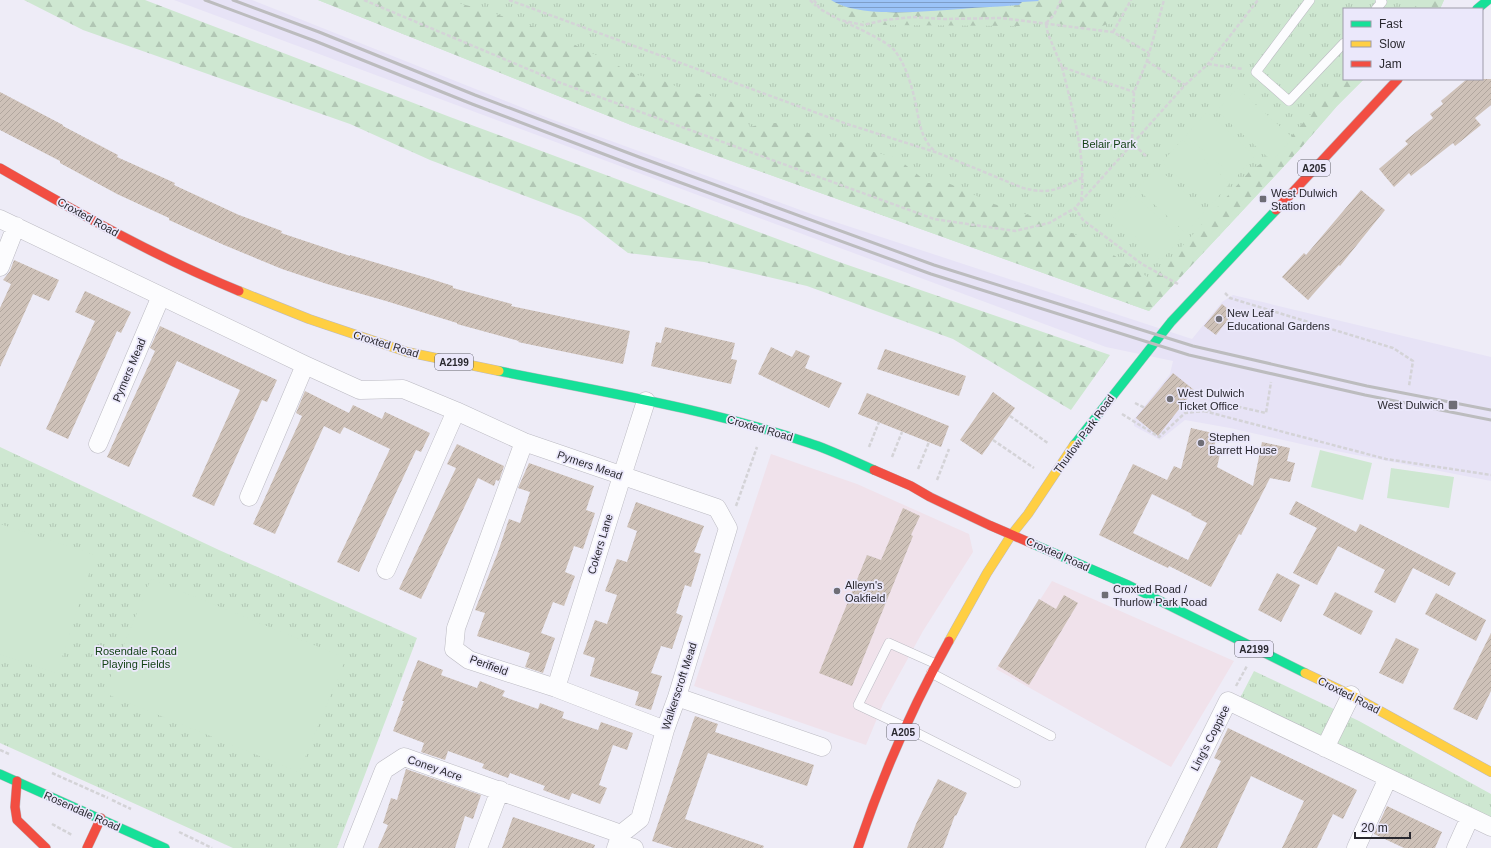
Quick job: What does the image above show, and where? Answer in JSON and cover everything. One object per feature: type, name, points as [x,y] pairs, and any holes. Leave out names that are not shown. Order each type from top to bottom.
[{"type":"main road","points":[[1478,8],[1488,0]]},
{"type":"main road","name":"Thurlow Park Road","points":[[858,848],[871,810],[905,727],[931,673],[987,573],[1012,534],[1028,514],[1051,480],[1066,455],[1105,404],[1188,302],[1397,80]]},
{"type":"main road","name":"Croxted Road","points":[[0,168],[92,221],[208,278],[309,319],[407,352],[730,419],[811,443],[885,474],[989,525],[1128,585],[1255,650],[1351,695],[1491,772]]},
{"type":"main road","name":"Rosendale Road","points":[[0,774],[165,848]]},
{"type":"main road","points":[[17,781],[15,807],[17,820],[46,848]]},
{"type":"main road","points":[[87,848],[101,818]]},
{"type":"street","name":"Pymers Mead","points":[[0,219],[360,390],[403,388],[524,442],[716,508],[722,517]]},
{"type":"street","points":[[0,267],[16,226]]},
{"type":"street","name":"Pymers Mead","points":[[98,444],[161,296]]},
{"type":"street","points":[[249,497],[305,365]]},
{"type":"street","name":"Cokers Lane","points":[[556,688],[646,401]]},
{"type":"street","points":[[386,570],[456,411]]},
{"type":"street","name":"Perifield","points":[[524,442],[456,628],[454,649],[469,660],[556,688],[665,730]]},
{"type":"street","name":"Walkerscroft Mead","points":[[622,843],[640,819],[665,730],[728,528],[722,517]]},
{"type":"street","points":[[1324,748],[1351,695]]},
{"type":"street","points":[[676,697],[822,747]]},
{"type":"street","name":"Ling's Coppice","points":[[1155,848],[1228,701],[1491,828]]},
{"type":"street","name":"Coney Acre","points":[[353,848],[384,770],[404,757],[500,790],[622,843]]},
{"type":"street","points":[[1356,848],[1388,778]]},
{"type":"street","points":[[478,848],[500,790]]},
{"type":"street","points":[[1456,848],[1470,817]]},
{"type":"lane","points":[[1310,0],[1256,72],[1289,101],[1343,44]]},
{"type":"lane","points":[[1377,8],[1382,2],[1380,0]]},
{"type":"lane","points":[[936,664],[889,643],[858,705],[1016,783]]},
{"type":"lane","points":[[931,673],[1051,736]]},
{"type":"path","points":[[364,0],[561,83],[934,219],[1015,231],[1049,223],[1075,208],[1185,85],[1208,64],[1258,0]]},
{"type":"path","points":[[509,0],[847,124],[938,153],[1022,188],[1037,192],[1054,190],[1082,176]]},
{"type":"path","points":[[810,0],[820,9],[873,35],[894,50],[908,75],[924,137],[930,147],[938,153]]},
{"type":"path","points":[[814,0],[820,9]]},
{"type":"path","points":[[1046,24],[1054,15],[1061,0]]},
{"type":"path","points":[[1113,32],[1131,0]]},
{"type":"path","points":[[1146,156],[1132,143],[1134,92],[1147,62],[1164,0]]},
{"type":"path","points":[[840,20],[863,25],[885,20],[913,17],[945,19],[1000,18],[1113,32],[1149,53]]},
{"type":"path","points":[[1046,24],[1048,34],[1062,67],[1082,162],[1083,185],[1081,201]]},
{"type":"path","points":[[1147,62],[1185,85]]},
{"type":"path","points":[[1208,64],[1256,72]]},
{"type":"path","points":[[1062,67],[1134,92]]},
{"type":"path","points":[[1075,208],[1083,220],[1142,264],[1178,284]]},
{"type":"path","points":[[1225,293],[1230,298],[1393,348],[1414,361],[1409,386]]},
{"type":"path","points":[[1105,404],[1159,437],[1185,413],[1235,406],[1266,413],[1271,382]]},
{"type":"path","points":[[1135,403],[1145,408]]},
{"type":"path","points":[[1204,411],[1386,459],[1491,475]]},
{"type":"path","points":[[1010,416],[1066,455]]},
{"type":"path","points":[[862,464],[879,422]]},
{"type":"path","points":[[722,517],[736,506],[764,430]]},
{"type":"path","points":[[885,474],[902,432]]},
{"type":"path","points":[[993,440],[1051,480]]},
{"type":"path","points":[[911,486],[929,442]]},
{"type":"path","points":[[930,496],[949,449]]},
{"type":"path","points":[[1228,701],[1255,650]]},
{"type":"shaded area","points":[[174,0],[252,0],[548,118],[814,215],[1192,339],[1222,302],[1233,295],[1491,357],[1491,481],[1185,420],[1160,440],[1134,426],[1134,419],[1170,374],[1173,361],[1106,347]]},
{"type":"shaded area","name":"Alleyn's Oakfield","points":[[771,454],[857,484],[969,534],[973,552],[923,631],[883,704],[866,745],[694,686]]},
{"type":"shaded area","points":[[1052,581],[1234,661],[1171,767],[996,669]]},
{"type":"green space","points":[[24,0],[145,0],[450,117],[842,263],[1110,355],[1071,410],[953,339],[807,286],[704,262],[628,253],[581,217],[430,160],[350,124],[83,30]]},
{"type":"green space","name":"Belair Park","points":[[318,0],[1444,0],[1440,8],[1343,8],[1343,80],[1363,80],[1337,106],[1299,150],[1149,311],[631,125]]},
{"type":"green space","points":[[318,0],[446,0],[481,9],[558,35],[577,46],[637,75],[664,81],[689,92],[726,99],[738,105],[750,127],[766,123],[777,123],[834,141],[850,144],[897,158],[928,183],[948,183],[994,204],[1037,218],[1083,238],[1115,256],[1152,280],[1249,172],[1278,151],[1343,78],[1343,80],[1363,80],[1337,106],[1299,150],[1149,311],[631,125]]},
{"type":"green space","points":[[818,0],[831,0],[846,8],[882,12],[944,11],[1012,6],[1022,2],[1039,0],[1127,0],[1112,23],[1085,31],[1067,27],[1047,17],[1021,26],[883,25],[855,21],[833,11]]},
{"type":"green space","points":[[1421,0],[1444,0],[1440,8],[1414,8]]},
{"type":"green space","points":[[1237,88],[1293,138],[1272,161],[1217,111]]},
{"type":"green space","points":[[1207,112],[1255,156],[1235,178],[1186,135]]},
{"type":"green space","points":[[1182,140],[1230,183],[1210,206],[1162,162]]},
{"type":"green space","points":[[1157,167],[1205,211],[1186,233],[1137,189]]},
{"type":"green space","points":[[1133,194],[1181,238],[1161,260],[1113,217]]},
{"type":"green space","name":"Rosendale Road Playing Fields","points":[[0,447],[219,550],[417,638],[337,848],[233,848],[0,743]]},
{"type":"green space","points":[[1320,450],[1372,463],[1363,500],[1311,487]]},
{"type":"green space","points":[[1391,468],[1454,477],[1449,508],[1387,498]]},
{"type":"green space","points":[[0,524],[95,555],[57,673],[0,654]]},
{"type":"green space","points":[[151,579],[346,658],[299,772],[104,693]]},
{"type":"green space","points":[[1254,671],[1359,721],[1491,794],[1491,820],[1239,700]]},
{"type":"water","points":[[831,0],[1039,1],[1022,2],[1019,5],[1012,6],[912,12],[876,12],[843,6]]},
{"type":"building","points":[[1491,79],[1491,105],[1475,118],[1481,125],[1455,146],[1453,143],[1411,176],[1409,173],[1394,187],[1379,169],[1408,144],[1405,141],[1433,118],[1430,114],[1443,104],[1441,101],[1466,80]]},
{"type":"building","points":[[0,92],[118,155],[117,157],[175,183],[174,185],[239,215],[282,231],[281,233],[350,256],[453,286],[453,288],[512,304],[511,306],[630,331],[623,364],[518,342],[519,341],[457,324],[282,269],[224,245],[117,194],[60,163],[60,161],[0,130]]},
{"type":"building","points":[[1361,190],[1385,210],[1340,266],[1339,265],[1308,300],[1282,277],[1304,253],[1306,255]]},
{"type":"building","points":[[14,260],[59,280],[49,301],[33,294],[0,367],[0,308],[11,284],[3,280],[10,271]]},
{"type":"building","points":[[85,291],[131,312],[121,333],[117,331],[68,439],[46,429],[95,321],[75,312]]},
{"type":"building","name":"New Leaf Educational Gardens","points":[[1222,304],[1233,313],[1216,335],[1204,326]]},
{"type":"building","points":[[160,326],[277,380],[267,402],[262,400],[214,506],[192,496],[240,390],[177,361],[129,467],[107,457],[155,351],[150,348]]},
{"type":"building","points":[[665,327],[735,343],[731,359],[737,360],[731,384],[651,366],[656,342],[661,343]]},
{"type":"building","points":[[771,347],[792,357],[796,350],[810,356],[805,368],[842,383],[829,408],[758,374]]},
{"type":"building","points":[[885,349],[966,376],[959,396],[877,369]]},
{"type":"building","name":"West Dulwich Ticket Office","points":[[1173,373],[1194,390],[1158,436],[1136,418]]},
{"type":"building","points":[[305,391],[349,413],[353,405],[382,419],[385,412],[430,433],[421,452],[416,450],[359,572],[337,562],[390,449],[344,427],[340,434],[324,426],[275,534],[253,524],[302,416],[296,413]]},
{"type":"building","points":[[993,392],[1015,408],[982,455],[960,440]]},
{"type":"building","points":[[867,393],[949,426],[941,447],[858,414]]},
{"type":"building","points":[[1191,428],[1217,434],[1213,452],[1220,454],[1217,467],[1253,486],[1262,442],[1290,448],[1287,461],[1295,463],[1290,482],[1270,478],[1241,535],[1239,534],[1211,587],[1169,566],[1168,568],[1099,535],[1133,464],[1167,480],[1174,466],[1181,469]],"holes":[[[1152,494],[1192,514],[1191,515],[1207,523],[1188,560],[1133,533]]]},
{"type":"building","points":[[457,444],[504,466],[499,481],[496,480],[494,486],[478,478],[421,599],[399,589],[456,468],[447,464]]},
{"type":"building","points":[[529,463],[594,486],[586,510],[595,513],[583,549],[574,546],[565,572],[575,576],[564,606],[553,602],[541,633],[555,638],[543,673],[525,667],[530,653],[477,636],[485,613],[475,610],[498,552],[509,519],[520,523],[530,492],[518,488]]},
{"type":"building","points":[[1296,501],[1356,532],[1360,524],[1456,573],[1449,586],[1413,568],[1395,603],[1374,592],[1385,570],[1338,546],[1317,585],[1293,573],[1317,528],[1289,514]]},
{"type":"building","points":[[636,502],[704,526],[694,552],[701,554],[691,587],[685,585],[676,613],[683,616],[672,649],[661,646],[651,673],[662,676],[651,710],[635,705],[639,692],[590,676],[595,658],[583,654],[595,620],[607,624],[617,595],[605,591],[617,559],[627,562],[637,531],[627,527]]},
{"type":"building","points":[[903,508],[920,516],[911,535],[913,536],[852,686],[819,673],[867,555],[881,560]]},
{"type":"building","points":[[1277,573],[1300,585],[1281,622],[1258,610]]},
{"type":"building","points":[[1335,592],[1373,611],[1361,635],[1323,615]]},
{"type":"building","points":[[1436,593],[1486,620],[1476,641],[1425,614]]},
{"type":"building","points":[[1064,595],[1078,603],[1029,685],[998,666],[1039,599],[1056,609]]},
{"type":"building","points":[[1491,633],[1491,691],[1477,720],[1453,709]]},
{"type":"building","points":[[1396,638],[1419,649],[1403,684],[1379,673]]},
{"type":"building","points":[[418,660],[443,670],[441,675],[477,688],[480,681],[505,691],[502,696],[538,709],[540,703],[564,712],[562,718],[598,730],[601,722],[633,733],[627,750],[613,745],[599,785],[607,788],[600,804],[572,793],[569,800],[543,790],[545,786],[510,773],[508,778],[482,768],[484,764],[448,751],[445,760],[421,752],[424,743],[393,731],[404,701],[402,701]]},
{"type":"building","points":[[695,716],[718,724],[715,732],[814,765],[807,786],[708,753],[685,819],[764,846],[763,848],[674,848],[652,841]]},
{"type":"building","points":[[1228,728],[1357,790],[1343,819],[1333,814],[1317,848],[1282,848],[1304,801],[1251,776],[1217,848],[1180,848],[1221,761],[1214,758]]},
{"type":"building","points":[[406,769],[481,795],[473,819],[465,816],[455,848],[378,848],[388,825],[383,823],[391,798],[397,800]]},
{"type":"building","points":[[938,779],[967,793],[956,816],[955,815],[943,848],[907,848],[916,824]]},
{"type":"building","points":[[1387,806],[1442,832],[1435,848],[1404,848],[1374,834]]},
{"type":"building","points":[[513,817],[595,845],[594,848],[502,848]]},
{"type":"railway","points":[[205,0],[315,41],[472,104],[635,166],[931,274],[1189,355],[1365,395],[1491,420]]},
{"type":"railway","points":[[233,0],[319,32],[475,95],[639,157],[934,265],[1193,346],[1367,386],[1491,410]]},
{"type":"traffic: fast","points":[[1478,8],[1488,0]]},
{"type":"traffic: fast","points":[[1074,445],[1171,322],[1276,210]]},
{"type":"traffic: fast","points":[[499,371],[655,402],[733,420],[834,452],[874,470]]},
{"type":"traffic: fast","points":[[1033,544],[1128,585],[1305,673]]},
{"type":"traffic: fast","points":[[0,774],[165,848]]},
{"type":"traffic: slow","points":[[239,291],[309,319],[407,352],[499,371]]},
{"type":"traffic: slow","points":[[949,641],[987,573],[1012,534],[1028,514],[1074,445]]},
{"type":"traffic: slow","points":[[1305,673],[1351,695],[1491,772]]},
{"type":"traffic: jam","points":[[1276,210],[1397,80]]},
{"type":"traffic: jam","points":[[0,168],[88,218],[147,249],[239,291]]},
{"type":"traffic: jam","points":[[874,470],[911,486],[930,497],[989,525],[1033,544]]},
{"type":"traffic: jam","points":[[858,848],[877,795],[899,742],[935,666],[949,641]]},
{"type":"traffic: jam","points":[[17,781],[15,807],[17,820],[46,848]]},
{"type":"traffic: jam","points":[[87,848],[101,818]]},
{"type":"place","name":"West Dulwich Station","points":[[1263,199]]},
{"type":"place","name":"New Leaf Educational Gardens","points":[[1219,319]]},
{"type":"place","name":"West Dulwich Ticket Office","points":[[1170,399]]},
{"type":"place","name":"West Dulwich","points":[[1453,405]]},
{"type":"place","name":"Stephen Barrett House","points":[[1201,443]]},
{"type":"place","name":"Alleyn's Oakfield","points":[[837,591]]},
{"type":"place","name":"Croxted Road / Thurlow Park Road","points":[[1105,595]]}]
